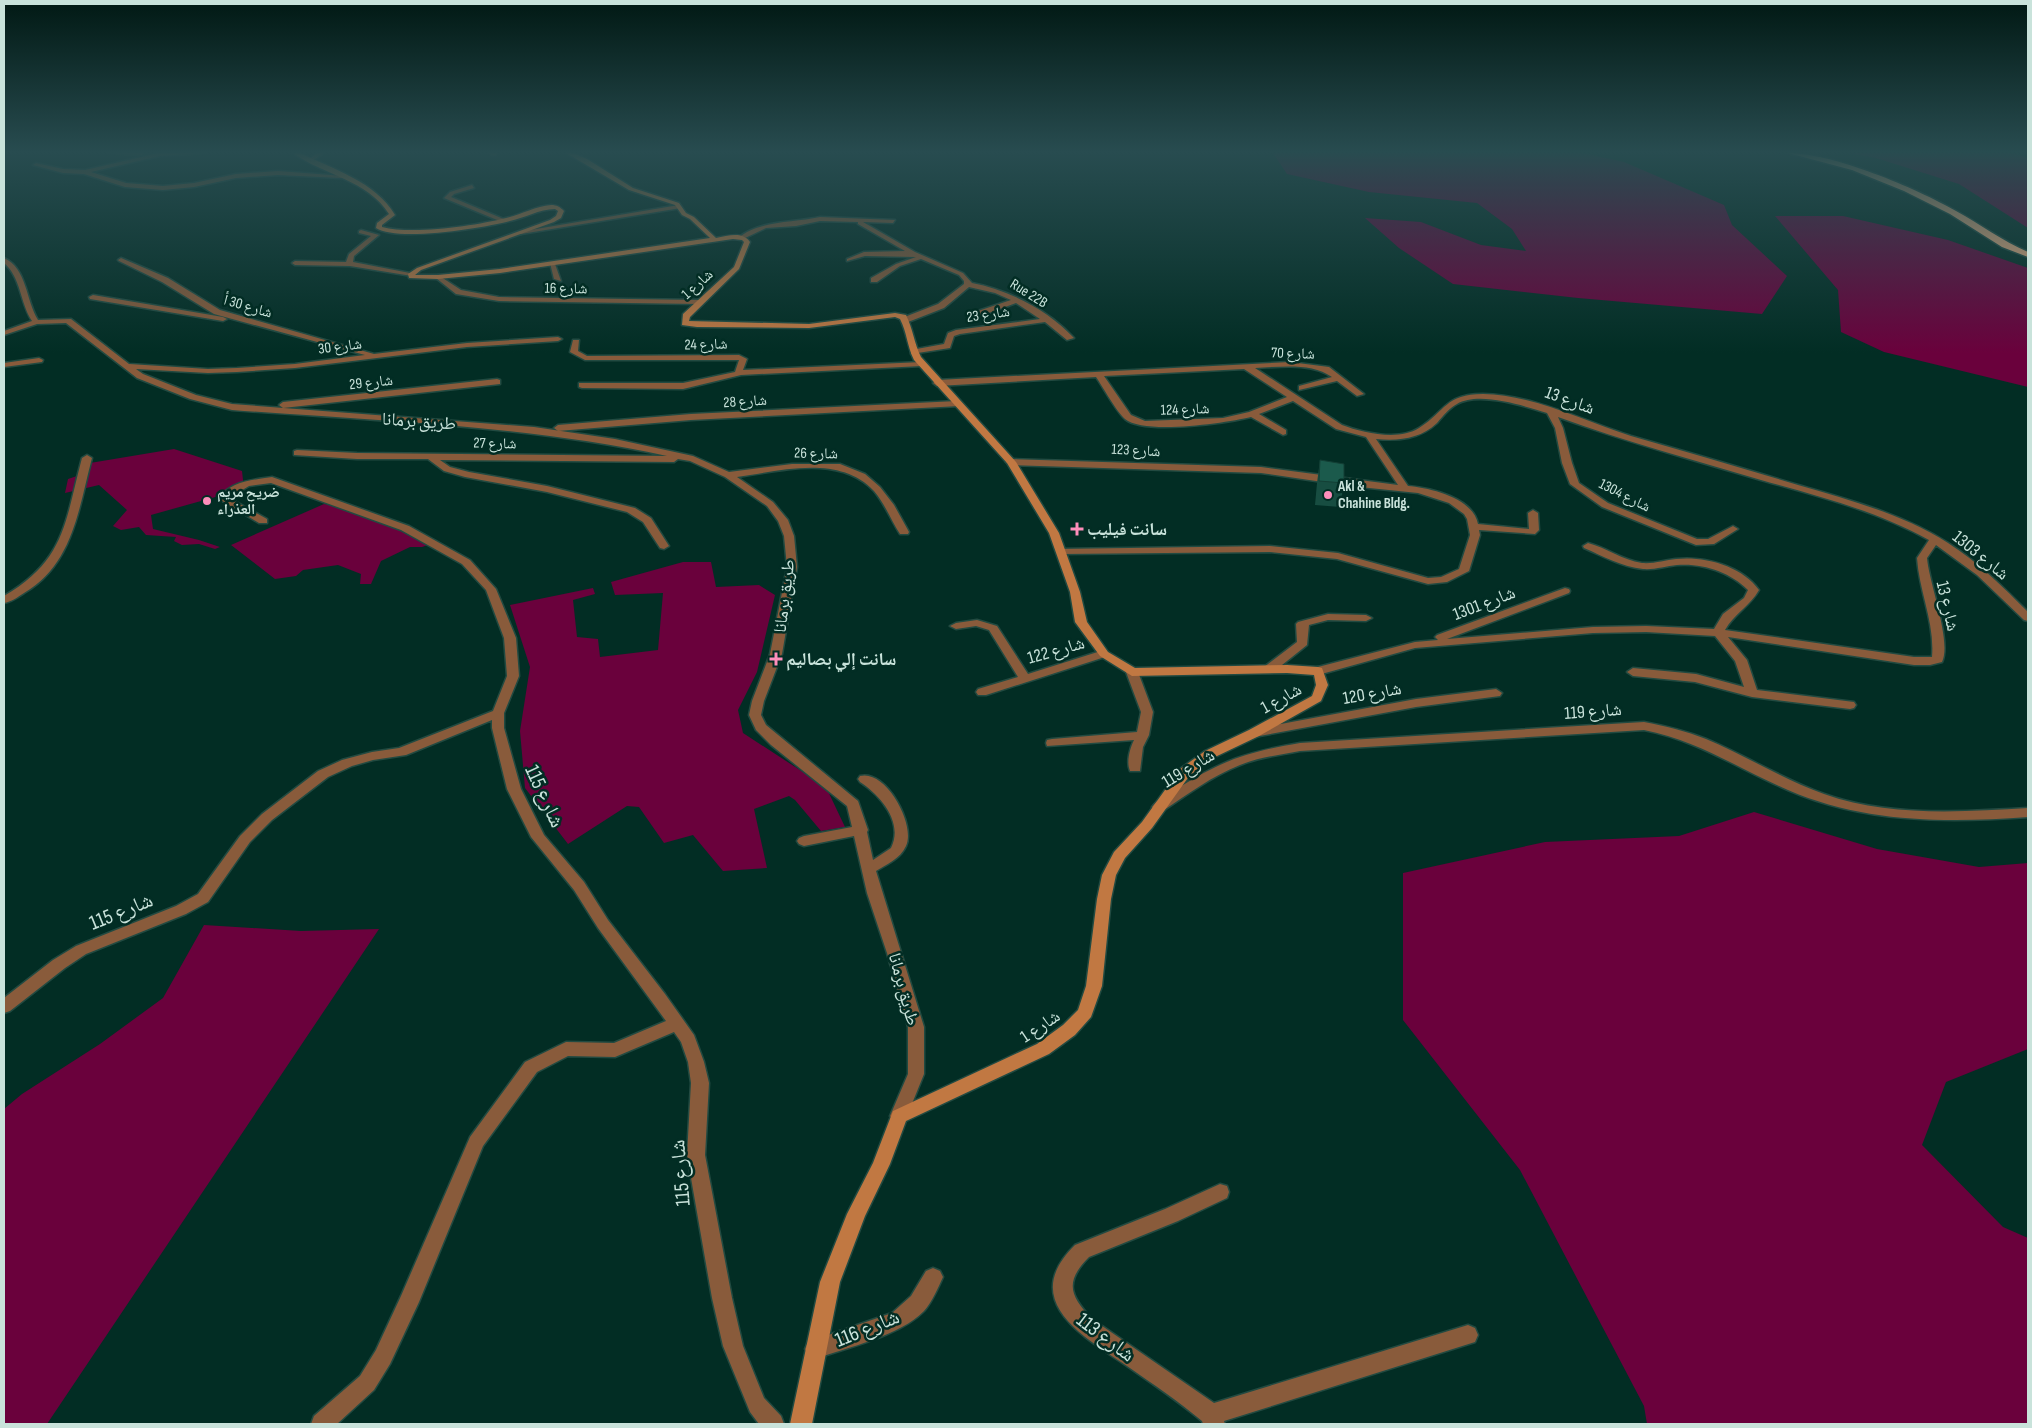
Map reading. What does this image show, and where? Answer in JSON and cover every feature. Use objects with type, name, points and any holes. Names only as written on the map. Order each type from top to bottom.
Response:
[{"type":"highway","points":[[1965,220],[2005,245],[2028,255]]},
{"type":"highway","points":[[1979,220],[2001,234],[2028,248]]},
{"type":"street","points":[[385,220],[379,224],[379,228],[382,230],[428,230],[508,220]]},
{"type":"street","points":[[295,263],[350,264],[410,275],[419,269],[553,220]]},
{"type":"street","points":[[521,232],[599,220]]},
{"type":"street","points":[[694,220],[714,238]]},
{"type":"street","points":[[741,238],[765,226],[821,220]]},
{"type":"street","points":[[832,220],[893,222]]},
{"type":"street","points":[[858,222],[913,253],[961,274],[968,281],[968,285],[941,306],[905,320],[910,343],[914,352],[937,384],[1011,462],[1054,533],[1075,592],[1081,622],[1104,654],[1132,672],[1147,712],[1143,735],[1137,747],[1135,768]]},
{"type":"street","points":[[350,264],[351,255],[376,235],[361,232]]},
{"type":"street","name":"شارع 1","points":[[410,275],[419,278],[438,278],[552,264],[714,238],[741,238],[747,242],[736,268],[686,316],[685,323],[715,326],[809,326],[895,315],[903,317],[905,320]]},
{"type":"street","points":[[849,260],[864,254],[913,253]]},
{"type":"street","points":[[874,280],[898,265],[922,257]]},
{"type":"street","points":[[4,260],[10,264],[20,278],[26,303],[36,322]]},
{"type":"street","name":"شارع 30 أ","points":[[121,260],[166,280],[217,312],[378,356]]},
{"type":"street","points":[[552,264],[558,279]]},
{"type":"street","name":"شارع 16","points":[[438,278],[459,292],[499,299],[700,302]]},
{"type":"street","name":"Rue 22B","points":[[968,285],[995,289],[1018,300],[1070,338]]},
{"type":"street","points":[[93,297],[137,306],[256,324]]},
{"type":"street","points":[[972,316],[1018,300]]},
{"type":"street","name":"شارع 23","points":[[914,352],[946,346],[952,333],[1046,320]]},
{"type":"street","name":"طريق برمانا","points":[[4,333],[36,322],[68,322],[126,366],[148,380],[193,397],[248,409],[534,430],[615,442],[692,459],[728,475],[770,504],[783,520],[789,536],[792,567],[776,654],[758,701],[755,715],[760,727],[853,804],[870,868],[874,893],[916,1027],[916,1074],[881,1164],[856,1214],[830,1282],[801,1424]]},
{"type":"street","name":"شارع 30","points":[[126,366],[237,370],[295,366],[467,345],[558,339]]},
{"type":"street","name":"شارع 24","points":[[576,342],[574,352],[586,358],[739,358],[743,359],[739,371],[741,373],[922,364]]},
{"type":"street","points":[[4,365],[39,360]]},
{"type":"street","name":"شارع 70","points":[[1247,367],[1301,364],[1326,369],[1360,394]]},
{"type":"street","points":[[937,384],[1247,367],[1346,430],[1369,436],[1404,487],[1452,501],[1468,512],[1474,527],[1472,548],[1464,571],[1443,580],[1414,578],[1338,556],[1270,549],[1061,551]]},
{"type":"street","points":[[582,385],[683,386],[741,373]]},
{"type":"street","name":"شارع 124","points":[[1098,374],[1128,417],[1144,424],[1188,424],[1223,421],[1252,414],[1293,398]]},
{"type":"street","points":[[1302,388],[1338,378]]},
{"type":"street","name":"شارع 29","points":[[248,409],[497,382]]},
{"type":"street","name":"شارع 13","points":[[1318,671],[1415,645],[1593,630],[1646,629],[1718,632],[1900,659],[1930,662],[1938,659],[1939,643],[1922,570],[1924,551],[1934,540],[1882,515],[1826,496],[1615,434],[1531,405],[1507,399],[1485,397],[1456,399],[1416,434],[1369,436]]},
{"type":"street","name":"شارع 28","points":[[534,430],[691,418],[957,404]]},
{"type":"street","name":"شارع 1304","points":[[1551,413],[1559,428],[1567,463],[1575,484],[1605,505],[1696,542],[1710,542],[1733,529]]},
{"type":"street","points":[[1252,414],[1283,432]]},
{"type":"street","name":"شارع 27","points":[[296,453],[431,457],[692,459]]},
{"type":"street","points":[[431,457],[447,469],[468,475],[547,489],[630,510],[646,520],[664,546]]},
{"type":"street","points":[[4,600],[36,580],[52,565],[69,532],[87,458]]},
{"type":"street","name":"شارع 123","points":[[1011,462],[1261,470],[1350,483],[1404,487]]},
{"type":"street","name":"شارع 26","points":[[728,475],[792,467],[843,468],[865,478],[893,510],[904,532]]},
{"type":"street","points":[[263,521],[224,499],[227,494],[246,484],[272,480],[405,528],[466,562],[491,589],[510,638],[513,676],[498,713]]},
{"type":"street","points":[[1474,527],[1531,532],[1534,530],[1533,513]]},
{"type":"street","name":"شارع 1303","points":[[1934,540],[1965,559],[2028,618]]},
{"type":"street","points":[[1588,546],[1641,566],[1679,561],[1691,562],[1742,578],[1754,590],[1748,600],[1728,616],[1718,632],[1741,660],[1752,693]]},
{"type":"street","name":"شارع 1301","points":[[1415,645],[1469,629],[1513,609],[1565,591]]},
{"type":"street","points":[[1268,670],[1303,643],[1302,624],[1305,622],[1328,617],[1366,618]]},
{"type":"street","name":"شارع 122","points":[[956,626],[978,623],[993,628],[1025,678],[1104,654]]},
{"type":"street","name":"شارع 1","points":[[899,1116],[1043,1049],[1069,1030],[1085,1013],[1094,986],[1104,899],[1109,875],[1119,854],[1147,825],[1185,772],[1210,754],[1254,733],[1317,698],[1322,684],[1318,671],[1132,672]]},
{"type":"street","points":[[1633,672],[1696,678],[1752,693],[1850,705]]},
{"type":"street","points":[[982,692],[1025,678]]},
{"type":"street","name":"شارع 120","points":[[1254,733],[1416,703],[1496,693]]},
{"type":"street","name":"شارع 115","points":[[4,1006],[59,964],[81,950],[181,910],[203,898],[246,839],[266,817],[323,774],[347,763],[401,752],[469,723],[498,713],[498,728],[514,789],[538,837],[579,886],[603,924],[688,1040],[696,1062],[700,1083],[696,1155],[698,1170],[733,1346],[757,1405],[773,1424]]},
{"type":"street","name":"شارع 119","points":[[1159,807],[1208,775],[1235,762],[1267,752],[1319,746],[1644,726],[1666,729],[1696,738],[1794,787],[1820,797],[1849,804],[1918,816],[2028,813]]},
{"type":"street","points":[[1052,743],[1143,735]]},
{"type":"street","points":[[865,779],[884,793],[894,809],[902,833],[897,850],[870,868]]},
{"type":"street","points":[[804,841],[861,830]]},
{"type":"street","points":[[322,1424],[367,1383],[383,1357],[409,1302],[476,1142],[531,1067],[566,1048],[615,1050],[677,1024]]},
{"type":"street","name":"شارع 113","points":[[1212,1419],[1190,1397],[1085,1326],[1069,1308],[1064,1296],[1063,1283],[1071,1262],[1082,1252],[1220,1192]]},
{"type":"street","name":"شارع 116","points":[[815,1349],[898,1320],[918,1303],[933,1277]]},
{"type":"street","points":[[1212,1419],[1468,1335]]},
{"type":"shaded area","points":[[1367,220],[1421,222],[1481,245],[1526,251],[1512,229],[1499,220],[1730,220],[1732,225],[1787,276],[1762,314],[1578,298],[1453,284],[1399,248]]},
{"type":"shaded area","points":[[1778,220],[1859,220],[1948,240],[2028,268],[2028,387],[1884,352],[1841,332],[1838,290]]},
{"type":"shaded area","points":[[2015,220],[2028,220],[2028,228]]},
{"type":"shaded area","points":[[174,449],[242,471],[244,489],[151,515],[153,529],[220,547],[215,549],[199,544],[182,545],[174,541],[176,537],[146,535],[139,527],[121,530],[113,526],[127,510],[99,485],[65,493],[68,479],[77,476],[84,464]]},
{"type":"shaded area","points":[[324,504],[339,506],[434,543],[422,547],[410,547],[381,561],[371,584],[360,584],[361,574],[338,565],[303,570],[296,576],[275,579],[231,545]]},
{"type":"shaded area","points":[[683,562],[711,562],[716,587],[759,585],[775,595],[757,672],[738,710],[743,733],[826,787],[845,827],[821,831],[795,800],[789,796],[754,809],[767,868],[723,871],[693,835],[664,843],[639,807],[627,806],[568,844],[525,788],[520,731],[530,667],[510,605],[593,588],[595,594],[573,600],[577,637],[598,639],[600,657],[658,650],[663,593],[615,595],[611,582]]},
{"type":"shaded area","points":[[1754,812],[1877,849],[1979,867],[2028,863],[2028,1049],[1946,1082],[1922,1145],[2003,1227],[2028,1238],[2028,1424],[1647,1424],[1644,1406],[1520,1170],[1403,1020],[1403,873],[1545,842],[1679,836]]},
{"type":"shaded area","points":[[204,925],[301,931],[379,929],[47,1424],[4,1424],[4,1109],[22,1094],[100,1044],[163,998]]},
{"type":"building","points":[[1320,460],[1344,464],[1344,483],[1319,481]]},
{"type":"place","name":"Akl & Chahine Bldg.","points":[[1328,495]]},
{"type":"place","name":"ضريح مريم العذراء","points":[[207,501]]},
{"type":"place","name":"سانت فيليب","points":[[1077,529]]},
{"type":"place","name":"سانت إلي بصاليم","points":[[776,659]]}]
